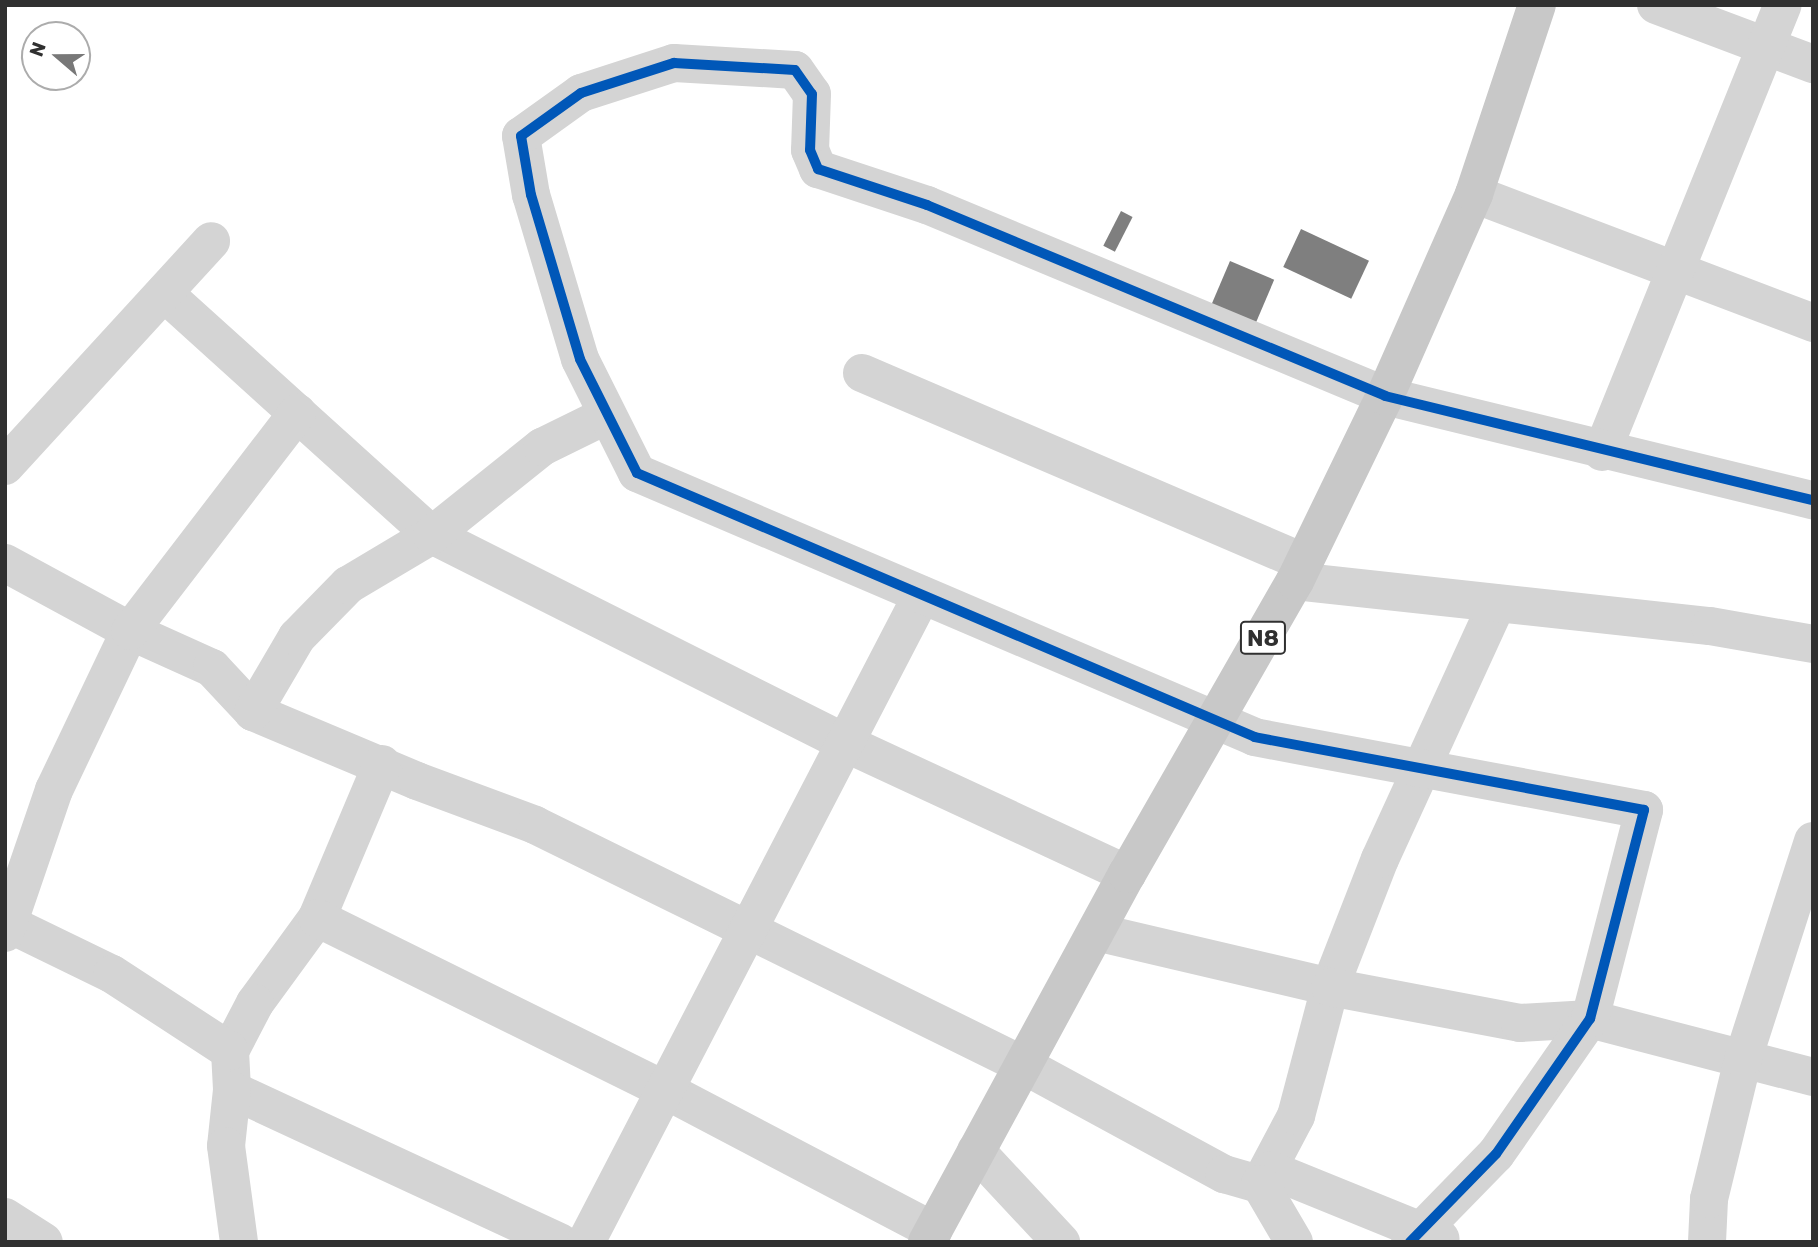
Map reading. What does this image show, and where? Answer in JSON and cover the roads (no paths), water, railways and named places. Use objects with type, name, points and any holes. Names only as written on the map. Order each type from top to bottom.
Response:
[{"type":"main road","name":"N8","points":[[930,1236],[1127,874],[1218,718],[1299,571],[1385,396],[1474,194],[1536,5]]},
{"type":"street","points":[[1656,5],[1813,64]]},
{"type":"street","points":[[1602,452],[1783,5]]},
{"type":"street","points":[[5,563],[130,631],[212,668],[253,712],[535,825],[1023,1065],[1224,1174],[1265,1177],[1426,1238],[1496,1154],[1590,1019],[1644,810],[1255,737],[1218,718],[922,596],[637,473],[580,359],[556,289],[531,195],[521,136],[581,93],[674,62],[795,70],[812,94],[810,150],[818,169],[916,200],[1385,396],[1602,452],[1813,500]]},
{"type":"street","points":[[1474,194],[1813,323]]},
{"type":"street","points":[[5,466],[211,241]]},
{"type":"street","points":[[164,293],[432,535],[845,743],[1127,874]]},
{"type":"street","points":[[862,373],[1299,571],[1497,603],[1710,626],[1813,644]]},
{"type":"street","points":[[230,1051],[112,974],[7,929],[54,790],[130,631],[297,413]]},
{"type":"street","points":[[253,712],[297,637],[348,585],[432,535],[542,447],[607,415]]},
{"type":"street","points":[[586,1242],[922,596]]},
{"type":"street","points":[[1265,1177],[1296,1116],[1329,987],[1380,859],[1497,603]]},
{"type":"street","points":[[239,1242],[226,1146],[232,1090],[230,1051],[255,1003],[317,918],[382,764]]},
{"type":"street","points":[[1707,1242],[1709,1199],[1743,1059],[1813,841]]},
{"type":"street","points":[[317,918],[665,1090],[930,1236]]},
{"type":"street","points":[[1096,932],[1329,987],[1520,1023],[1590,1019],[1813,1077]]},
{"type":"street","points":[[232,1090],[561,1242]]},
{"type":"street","points":[[976,1151],[1061,1242]]},
{"type":"street","points":[[1265,1177],[1294,1242]]},
{"type":"street","points":[[5,1217],[44,1242]]}]
